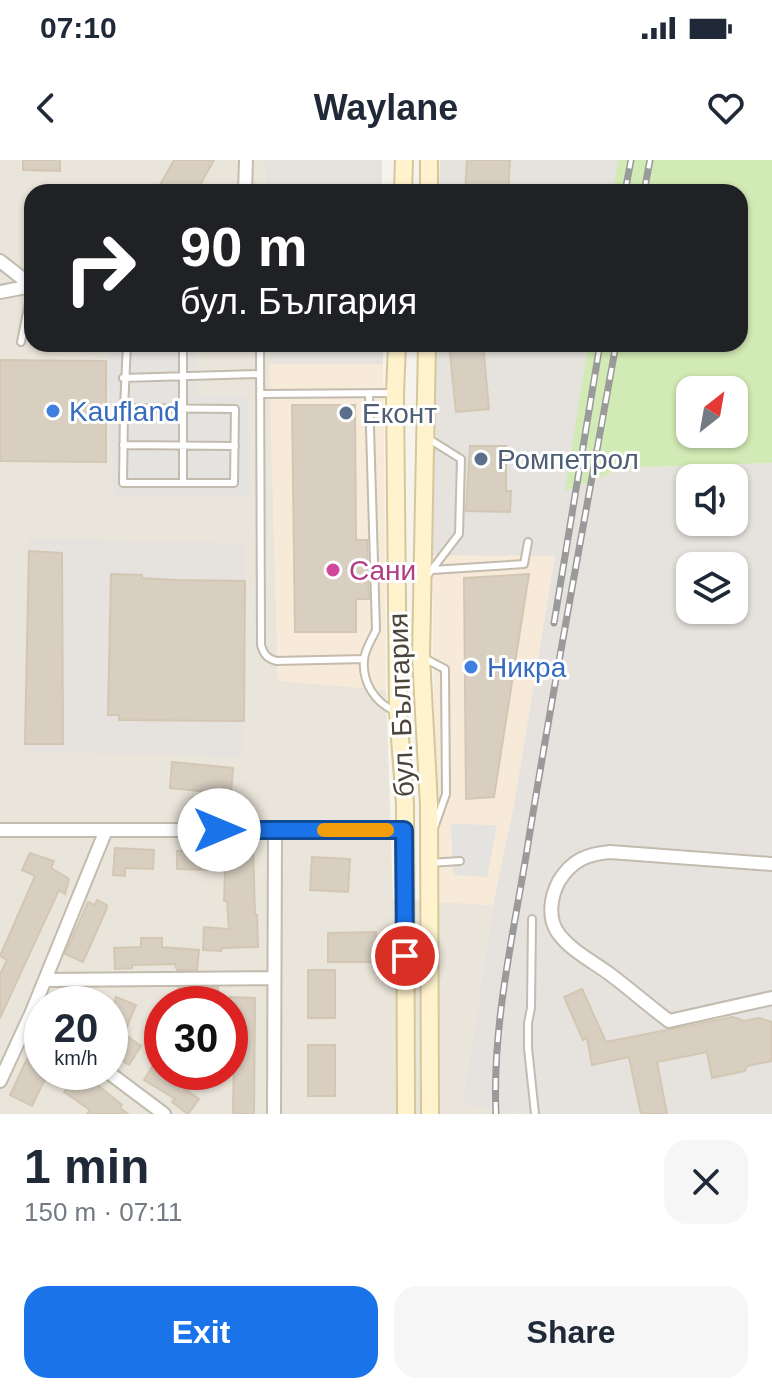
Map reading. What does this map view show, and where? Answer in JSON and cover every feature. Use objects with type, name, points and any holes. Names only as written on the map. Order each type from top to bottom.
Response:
[{"type":"main road","points":[[403,184],[404,160]]},
{"type":"main road","points":[[429,160],[429,184]]},
{"type":"main road","name":"бул. България","points":[[397,352],[398,712],[405,804],[406,1114]]},
{"type":"main road","name":"бул. България","points":[[427,352],[427,576],[421,657],[430,863],[430,1114]]},
{"type":"street","points":[[245,184],[246,160]]},
{"type":"street","points":[[0,261],[24,280]]},
{"type":"street","points":[[0,292],[24,288]]},
{"type":"street","points":[[0,830],[404,830]]},
{"type":"street","points":[[43,986],[106,830]]},
{"type":"street","points":[[274,1114],[275,830]]},
{"type":"street","points":[[772,864],[593,853],[580,857],[564,873],[553,892],[551,911],[557,931],[571,946],[669,1021],[772,998]]},
{"type":"street","points":[[45,980],[274,978]]},
{"type":"street","points":[[0,1081],[24,1029]]},
{"type":"street","points":[[128,1087],[164,1114]]},
{"type":"lane","points":[[21,342],[24,327]]},
{"type":"lane","points":[[124,408],[235,409],[234,483],[123,483],[123,378],[126,352]]},
{"type":"lane","points":[[183,352],[183,483]]},
{"type":"lane","points":[[260,352],[263,653],[276,661],[364,659]]},
{"type":"lane","points":[[123,378],[260,374]]},
{"type":"lane","points":[[260,394],[395,393]]},
{"type":"lane","points":[[369,394],[376,630],[364,659],[370,691],[382,705],[398,712]]},
{"type":"lane","points":[[426,437],[461,459],[459,534],[427,576]]},
{"type":"lane","points":[[123,445],[235,446]]},
{"type":"lane","points":[[427,576],[524,564],[528,542]]},
{"type":"lane","points":[[430,863],[460,861]]},
{"type":"lane","points":[[532,919],[528,1036],[535,1114]]},
{"type":"shaded area","points":[[0,160],[264,160],[265,184],[24,184],[24,352],[269,352],[278,680],[386,690],[393,899],[493,905],[462,1106],[530,1114],[0,1114]]},
{"type":"shaded area","points":[[264,160],[382,160],[382,184],[265,184]]},
{"type":"shaded area","points":[[440,160],[618,160],[614,184],[439,184]]},
{"type":"shaded area","points":[[106,352],[198,352],[197,397],[247,396],[249,497],[114,497]]},
{"type":"shaded area","points":[[269,352],[383,352],[383,364],[269,364]]},
{"type":"shaded area","points":[[436,352],[587,352],[566,490],[623,468],[676,466],[676,536],[748,536],[748,464],[742,464],[772,463],[772,1114],[530,1114],[462,1106],[493,905],[514,805],[555,556],[432,555]]},
{"type":"shaded area","points":[[269,364],[383,364],[386,690],[278,681]]},
{"type":"shaded area","points":[[27,538],[246,543],[242,757],[23,752]]},
{"type":"shaded area","points":[[432,555],[555,555],[514,805],[493,905],[437,902]]},
{"type":"shaded area","points":[[451,824],[497,825],[487,877],[453,875]]},
{"type":"green space","points":[[618,160],[772,160],[772,463],[623,468],[565,491],[587,352],[748,352],[748,184],[614,184]]},
{"type":"building","points":[[23,160],[60,160],[60,171],[23,170]]},
{"type":"building","points":[[174,160],[214,160],[200,184],[160,184]]},
{"type":"building","points":[[467,160],[510,160],[508,184],[466,184]]},
{"type":"building","points":[[450,352],[484,352],[489,409],[456,412]]},
{"type":"building","name":"Kaufland","points":[[0,360],[106,361],[106,462],[0,461]]},
{"type":"building","name":"Сани","points":[[292,405],[355,405],[356,540],[367,540],[369,599],[356,599],[356,632],[295,632]]},
{"type":"building","points":[[470,446],[506,446],[506,491],[511,491],[510,512],[466,511]]},
{"type":"building","points":[[29,551],[62,553],[63,744],[25,744]]},
{"type":"building","points":[[111,574],[176,580],[245,581],[244,721],[119,720],[119,715],[108,715]]},
{"type":"building","points":[[529,574],[494,797],[466,799],[464,578]]},
{"type":"building","points":[[172,762],[233,768],[231,794],[170,788]]},
{"type":"building","points":[[225,843],[253,844],[258,947],[203,950],[204,927],[229,929],[227,901],[224,901],[225,870],[177,869],[177,851],[225,850]]},
{"type":"building","points":[[115,848],[154,850],[153,869],[125,868],[125,876],[113,875]]},
{"type":"building","points":[[30,853],[54,861],[51,868],[69,879],[65,894],[59,890],[0,1018],[0,974],[7,960],[0,956],[35,876],[22,870]]},
{"type":"building","points":[[312,857],[350,859],[348,892],[310,890]]},
{"type":"building","points":[[97,900],[107,908],[83,962],[65,954],[88,902],[95,905]]},
{"type":"building","points":[[376,932],[377,962],[328,962],[328,933]]},
{"type":"building","points":[[141,938],[162,938],[162,947],[199,950],[197,970],[177,970],[175,964],[132,965],[132,968],[115,969],[114,948],[141,947]]},
{"type":"building","points":[[308,970],[335,970],[335,1018],[308,1018]]},
{"type":"building","points":[[582,989],[606,1042],[733,1017],[744,1021],[759,1018],[772,1022],[772,1061],[712,1078],[707,1052],[657,1062],[667,1114],[641,1114],[629,1057],[592,1065],[587,1038],[583,1040],[564,997]]},
{"type":"building","points":[[248,998],[255,998],[254,1114],[233,1114],[233,1090],[248,1090]]},
{"type":"building","points":[[128,1002],[136,1005],[128,1024]]},
{"type":"building","points":[[128,1037],[141,1046],[128,1064]]},
{"type":"building","points":[[308,1045],[335,1045],[335,1096],[308,1096]]},
{"type":"building","points":[[24,1065],[24,1090],[40,1090],[32,1106],[10,1095]]},
{"type":"building","points":[[104,1090],[128,1114],[87,1114],[90,1110],[64,1092]]},
{"type":"building","points":[[160,1090],[186,1090],[199,1099],[188,1114],[172,1102],[175,1099]]},
{"type":"railway","points":[[626,184],[631,160]]},
{"type":"railway","points":[[646,184],[650,160]]},
{"type":"railway","points":[[554,623],[599,352]]},
{"type":"railway","points":[[496,1114],[497,1048],[505,981],[615,352]]},
{"type":"slow traffic","points":[[324,830],[387,830]]},
{"type":"place","name":"Kaufland","points":[[53,411]]},
{"type":"place","name":"Еконт","points":[[346,413]]},
{"type":"place","name":"Ромпетрол","points":[[481,459]]},
{"type":"place","name":"Сани","points":[[333,570]]},
{"type":"place","name":"Никра","points":[[471,667]]},
{"type":"route","points":[[219,830],[404,830],[405,956]]}]
